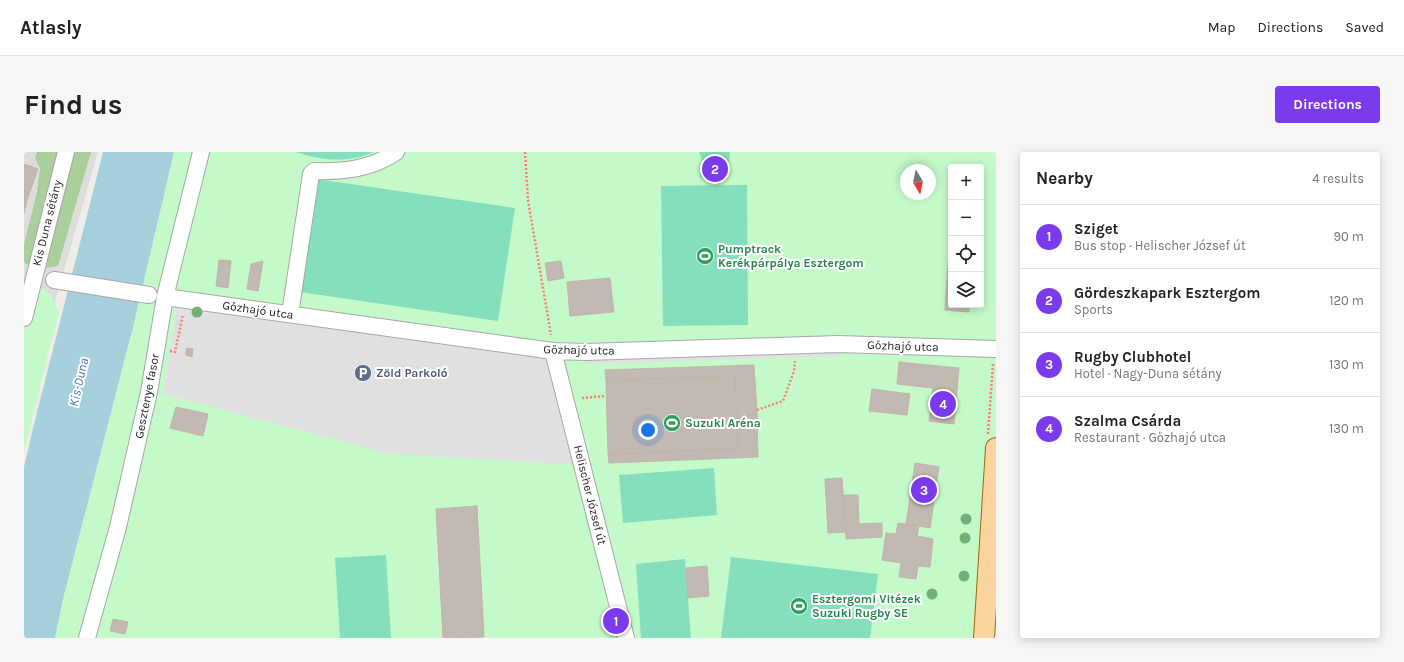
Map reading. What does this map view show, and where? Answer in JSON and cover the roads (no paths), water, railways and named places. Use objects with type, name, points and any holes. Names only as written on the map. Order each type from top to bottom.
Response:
[{"type":"main road","points":[[984,638],[996,448]]},
{"type":"street","name":"Kis Duna sétány","points":[[24,318],[66,152]]},
{"type":"street","name":"Gesztenye fasor","points":[[87,638],[118,527],[149,392],[157,348],[157,296],[201,152]]},
{"type":"street","points":[[290,314],[311,174],[314,171],[334,172],[370,165],[396,152]]},
{"type":"street","name":"Gőzhajó utca","points":[[54,280],[553,352],[838,344],[995,349]]},
{"type":"street","name":"Helischer József út","points":[[553,352],[626,638]]},
{"type":"water","name":"Kis-Duna","points":[[103,152],[174,152],[134,323],[63,599],[55,638],[24,638],[24,467]]},
{"type":"place","name":"Gördeszkapark Esztergom","points":[[715,169]]},
{"type":"place","name":"Pumptrack Kerékpárpálya Esztergom","points":[[705,256]]},
{"type":"place","name":"Zöld Parkoló","points":[[363,373]]},
{"type":"place","name":"Szalma Csárda","points":[[943,404]]},
{"type":"place","name":"Suzuki Aréna","points":[[672,423]]},
{"type":"place","name":"Rugby Clubhotel","points":[[924,490]]},
{"type":"place","name":"Esztergomi Vitézek Suzuki Rugby SE","points":[[799,606]]},
{"type":"place","name":"Sziget","points":[[616,621]]}]
